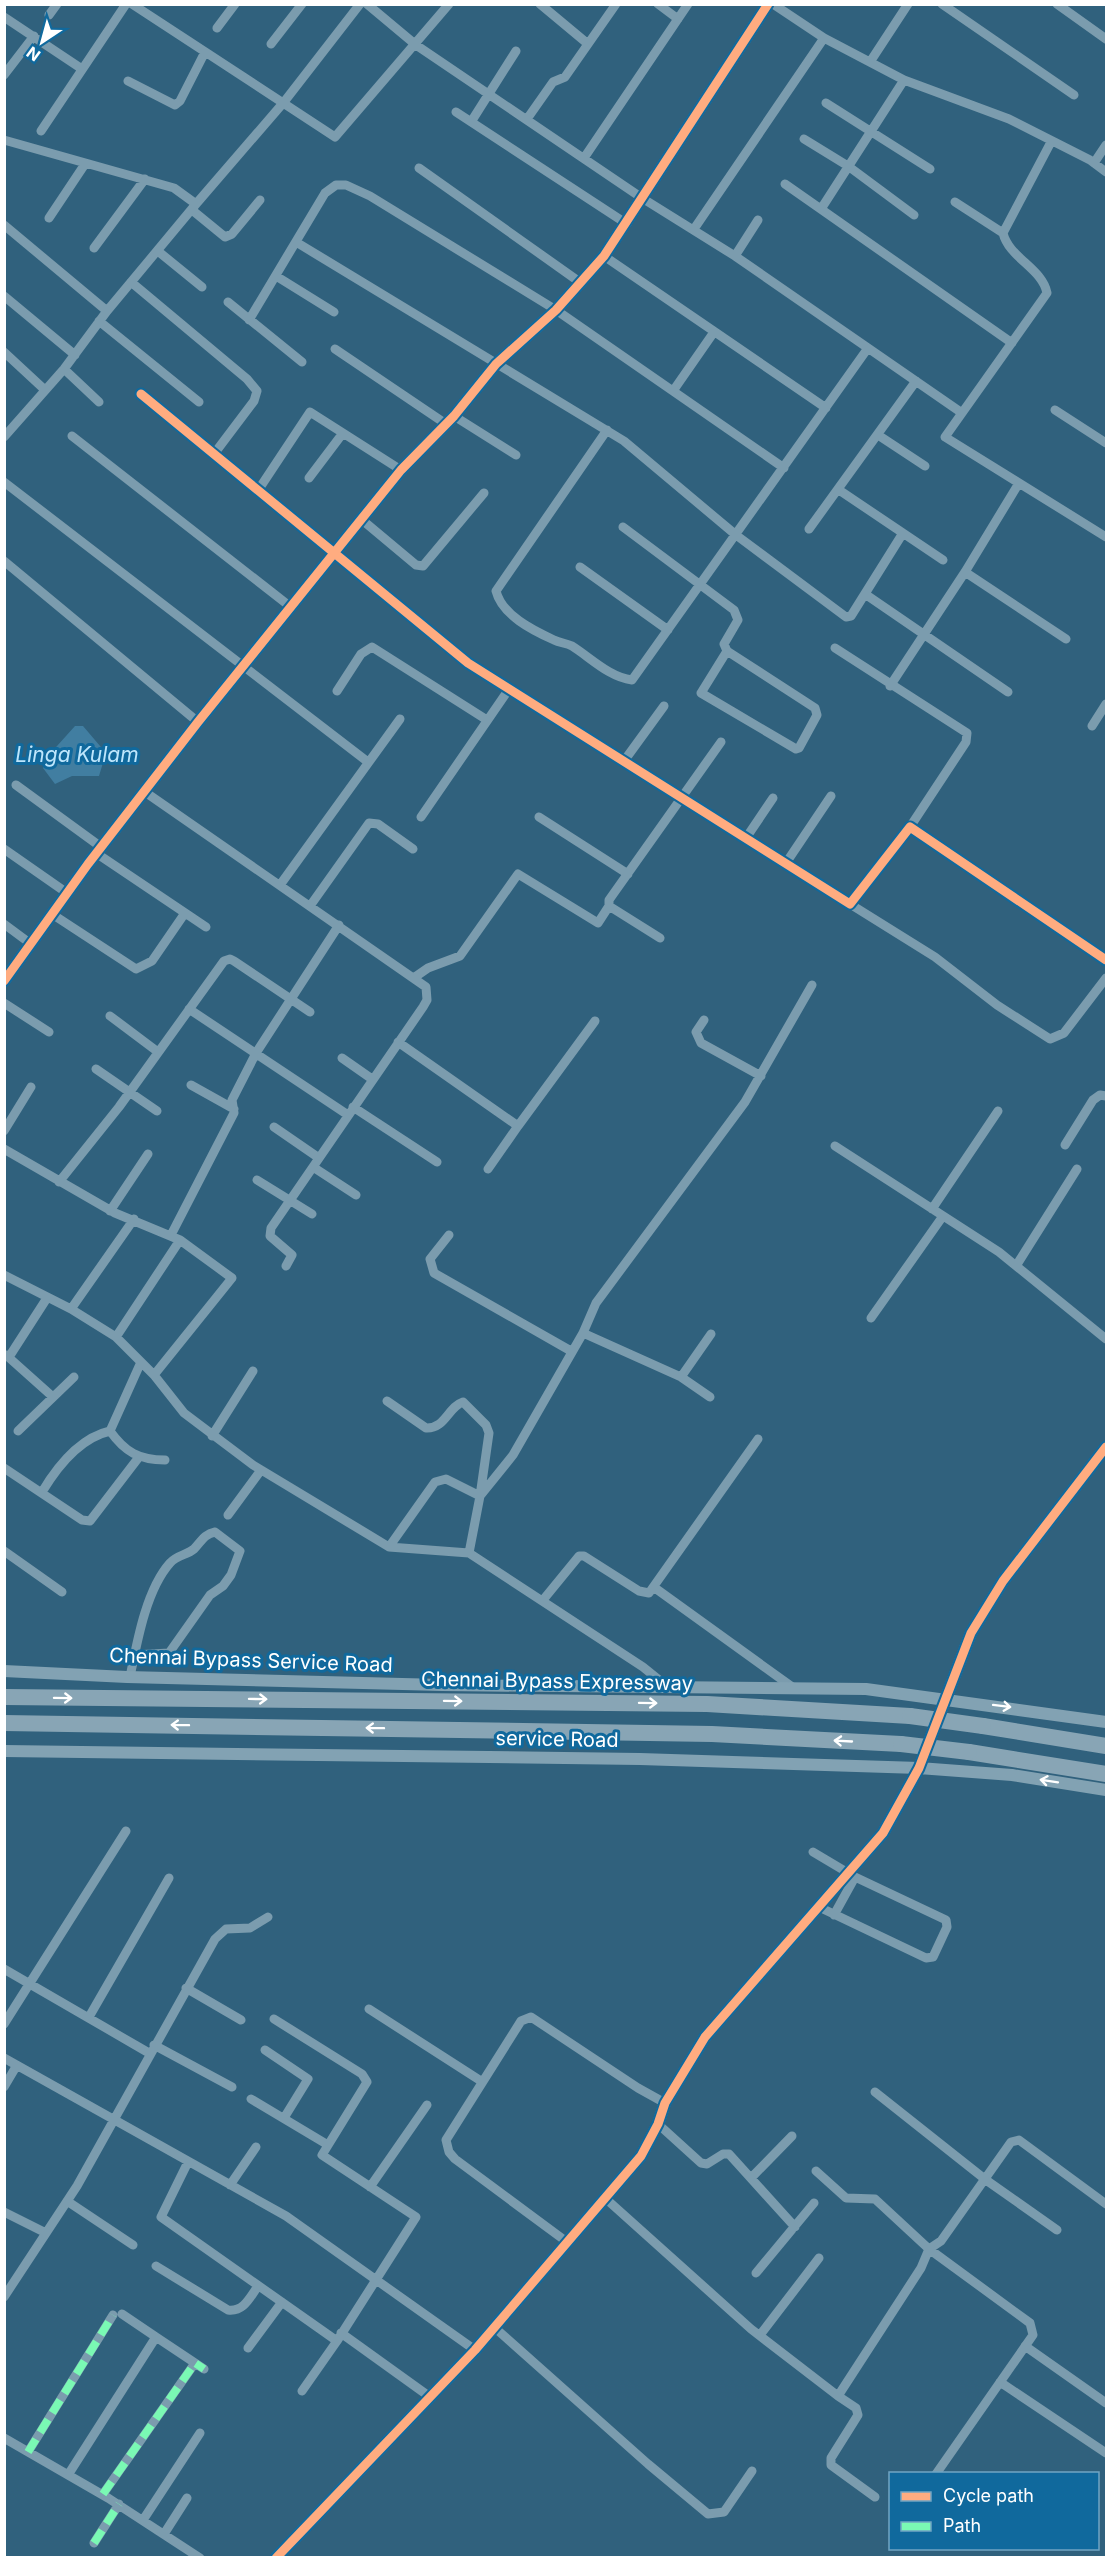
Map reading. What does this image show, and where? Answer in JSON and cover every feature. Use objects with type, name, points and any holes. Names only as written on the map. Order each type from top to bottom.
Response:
[{"type":"highway","name":"Chennai Bypass Expressway","points":[[4,1697],[707,1704],[909,1716],[1107,1746]]},
{"type":"highway","points":[[4,1723],[712,1734],[901,1744],[969,1752],[1107,1774]]},
{"type":"street","points":[[50,15],[57,4]]},
{"type":"street","points":[[41,130],[126,4]]},
{"type":"street","points":[[132,4],[335,137],[450,4]]},
{"type":"street","points":[[217,28],[235,4]]},
{"type":"street","points":[[271,44],[302,4]]},
{"type":"street","points":[[4,438],[8,425],[64,369],[107,310],[159,252],[194,207],[284,102],[360,4]]},
{"type":"street","points":[[367,4],[416,45],[642,198],[735,256],[962,413]]},
{"type":"street","points":[[540,4],[588,44]]},
{"type":"street","points":[[526,119],[553,82],[565,77],[616,4]]},
{"type":"street","points":[[658,4],[678,19]]},
{"type":"street","points":[[584,158],[688,4]]},
{"type":"street","points":[[4,981],[99,850],[198,722],[401,470],[450,420],[496,364],[556,310],[604,256],[627,224],[768,4]]},
{"type":"street","points":[[773,4],[824,38],[904,80],[1009,119],[1107,172]]},
{"type":"street","points":[[870,62],[908,4]]},
{"type":"street","points":[[942,4],[1074,95]]},
{"type":"street","points":[[1057,4],[1107,39]]},
{"type":"street","points":[[4,17],[82,69]]},
{"type":"street","points":[[4,75],[34,36]]},
{"type":"street","points":[[694,229],[824,38]]},
{"type":"street","points":[[471,122],[516,51]]},
{"type":"street","points":[[128,81],[175,105],[180,101],[205,52]]},
{"type":"street","points":[[821,209],[904,80]]},
{"type":"street","points":[[826,103],[930,169]]},
{"type":"street","points":[[456,112],[627,224]]},
{"type":"street","points":[[804,139],[848,166],[914,215]]},
{"type":"street","points":[[4,140],[174,188],[225,237],[232,234],[260,200]]},
{"type":"street","points":[[1003,233],[1051,142]]},
{"type":"street","points":[[1094,163],[1107,145]]},
{"type":"street","points":[[49,218],[85,164]]},
{"type":"street","points":[[419,168],[581,283]]},
{"type":"street","points":[[94,248],[145,179]]},
{"type":"street","points":[[785,184],[1012,343]]},
{"type":"street","points":[[249,320],[329,189],[336,185],[346,185],[370,196],[556,310],[784,468]]},
{"type":"street","points":[[955,202],[1003,233],[1008,246],[1039,278],[1047,293],[945,437],[1107,537]]},
{"type":"street","points":[[735,256],[758,220]]},
{"type":"street","points":[[4,225],[107,310]]},
{"type":"street","points":[[296,242],[624,441],[736,535],[846,617],[851,615],[903,533]]},
{"type":"street","points":[[159,252],[202,287]]},
{"type":"street","points":[[604,256],[826,408]]},
{"type":"street","points":[[276,276],[334,312]]},
{"type":"street","points":[[131,282],[247,379],[257,391],[254,401],[214,454]]},
{"type":"street","points":[[4,296],[75,355]]},
{"type":"street","points":[[228,302],[302,363]]},
{"type":"street","points":[[99,321],[199,402]]},
{"type":"street","points":[[673,391],[714,332]]},
{"type":"street","points":[[607,430],[496,591],[504,609],[522,622],[555,641],[569,645],[621,679],[632,680],[868,348]]},
{"type":"street","points":[[335,349],[450,420],[516,455]]},
{"type":"street","points":[[4,352],[45,390]]},
{"type":"street","points":[[64,369],[99,402]]},
{"type":"street","points":[[809,529],[916,381]]},
{"type":"street","points":[[141,394],[468,663],[935,957],[997,1005],[1050,1039],[1064,1033],[1107,978]]},
{"type":"street","points":[[1055,410],[1107,443]]},
{"type":"street","points":[[259,489],[310,412],[401,470]]},
{"type":"street","points":[[309,478],[343,433]]},
{"type":"street","points":[[878,435],[925,466]]},
{"type":"street","points":[[72,436],[292,608]]},
{"type":"street","points":[[4,482],[368,762]]},
{"type":"street","points":[[890,686],[965,572],[1018,483]]},
{"type":"street","points":[[839,490],[943,560]]},
{"type":"street","points":[[362,519],[416,565],[423,566],[484,493]]},
{"type":"street","points":[[623,527],[739,616],[724,644],[728,651],[818,711],[798,749],[701,693],[728,651]]},
{"type":"street","points":[[4,561],[198,722]]},
{"type":"street","points":[[580,567],[668,630]]},
{"type":"street","points":[[965,572],[1066,639]]},
{"type":"street","points":[[865,594],[1008,692]]},
{"type":"street","points":[[337,691],[361,654],[372,647],[487,720]]},
{"type":"street","points":[[835,648],[890,686],[964,730],[968,737],[910,827],[850,904]]},
{"type":"street","points":[[421,817],[509,689]]},
{"type":"street","points":[[1092,726],[1107,704]]},
{"type":"street","points":[[624,761],[664,706]]},
{"type":"street","points":[[280,885],[400,719]]},
{"type":"street","points":[[415,977],[428,968],[460,956],[518,874],[598,923],[609,906],[609,900],[721,742]]},
{"type":"street","points":[[16,784],[99,850],[206,927]]},
{"type":"street","points":[[145,792],[415,977],[426,987],[427,1000],[270,1232],[273,1239],[292,1255],[286,1266]]},
{"type":"street","points":[[786,863],[831,796]]},
{"type":"street","points":[[746,838],[773,798]]},
{"type":"street","points":[[539,817],[628,874]]},
{"type":"street","points":[[310,906],[371,822],[413,849]]},
{"type":"street","points":[[910,827],[1107,960]]},
{"type":"street","points":[[4,849],[67,893]]},
{"type":"street","points":[[609,906],[660,938]]},
{"type":"street","points":[[52,914],[127,966],[136,969],[152,961],[185,913]]},
{"type":"street","points":[[4,924],[31,944]]},
{"type":"street","points":[[171,1235],[234,1113],[232,1100],[256,1053],[339,925]]},
{"type":"street","points":[[59,1182],[129,1092],[224,961],[230,959],[310,1012]]},
{"type":"street","points":[[480,1496],[513,1455],[583,1333],[596,1303],[745,1102],[812,985]]},
{"type":"street","points":[[4,1003],[49,1032]]},
{"type":"street","points":[[189,1009],[350,1111],[437,1162]]},
{"type":"street","points":[[110,1016],[158,1052]]},
{"type":"street","points":[[704,1020],[696,1032],[701,1042],[760,1076]]},
{"type":"street","points":[[488,1169],[595,1021]]},
{"type":"street","points":[[398,1042],[518,1126]]},
{"type":"street","points":[[342,1058],[372,1079]]},
{"type":"street","points":[[96,1069],[157,1111]]},
{"type":"street","points":[[191,1085],[234,1109]]},
{"type":"street","points":[[4,1131],[31,1087]]},
{"type":"street","points":[[1065,1145],[1093,1100],[1100,1095],[1107,1096]]},
{"type":"street","points":[[932,1209],[998,1111]]},
{"type":"street","points":[[274,1127],[319,1158]]},
{"type":"street","points":[[835,1146],[1016,1266],[1107,1339]]},
{"type":"street","points":[[4,1149],[110,1210],[180,1240],[232,1278],[154,1375]]},
{"type":"street","points":[[110,1210],[148,1154]]},
{"type":"street","points":[[313,1167],[356,1196]]},
{"type":"street","points":[[1016,1266],[1077,1169]]},
{"type":"street","points":[[257,1180],[312,1214]]},
{"type":"street","points":[[871,1318],[943,1216]]},
{"type":"street","points":[[70,1309],[134,1219]]},
{"type":"street","points":[[448,1235],[430,1260],[434,1274],[572,1351]]},
{"type":"street","points":[[116,1337],[180,1240]]},
{"type":"street","points":[[4,1275],[70,1309],[116,1337],[154,1375],[184,1413],[212,1436],[261,1470],[389,1546],[469,1553],[643,1667],[669,1688]]},
{"type":"street","points":[[47,1298],[7,1355],[53,1397]]},
{"type":"street","points":[[583,1333],[681,1377],[710,1397]]},
{"type":"street","points":[[681,1377],[711,1334]]},
{"type":"street","points":[[42,1492],[54,1473],[69,1456],[93,1438],[110,1431],[141,1362]]},
{"type":"street","points":[[212,1436],[253,1371]]},
{"type":"street","points":[[18,1431],[74,1377]]},
{"type":"street","points":[[387,1401],[420,1426],[433,1429],[447,1418],[456,1405],[466,1403],[486,1425],[489,1433],[469,1553]]},
{"type":"street","points":[[110,1431],[121,1446],[140,1457],[165,1460]]},
{"type":"street","points":[[543,1600],[579,1556],[584,1556],[639,1592],[650,1593],[758,1439]]},
{"type":"street","points":[[276,2558],[475,2350],[641,2156],[658,2124],[665,2103],[705,2037],[819,1907],[851,1875],[883,1833],[919,1768],[971,1633],[986,1608],[1107,1447]]},
{"type":"street","points":[[4,1468],[82,1520],[90,1521],[140,1457]]},
{"type":"street","points":[[228,1515],[261,1470]]},
{"type":"street","points":[[389,1546],[435,1482],[446,1479],[480,1496]]},
{"type":"street","points":[[130,1677],[134,1655],[148,1604],[170,1563],[193,1550],[208,1533],[215,1532],[236,1546],[240,1551],[231,1575],[223,1586],[210,1595],[169,1653],[134,1655]]},
{"type":"street","points":[[4,1551],[62,1592]]},
{"type":"street","points":[[655,1588],[795,1689]]},
{"type":"street","name":"Chennai Bypass Service Road","points":[[4,1671],[130,1677],[669,1688],[866,1689],[1107,1722]]},
{"type":"street","name":"service Road","points":[[4,1751],[639,1759],[919,1768],[1012,1775],[1107,1790]]},
{"type":"street","points":[[4,2024],[126,1831]]},
{"type":"street","points":[[813,1852],[851,1875],[946,1920],[947,1927],[933,1957],[926,1958],[819,1907]]},
{"type":"street","points":[[834,1915],[851,1875]]},
{"type":"street","points":[[89,2017],[169,1878]]},
{"type":"street","points":[[4,2298],[67,2201],[186,1988],[222,1931],[250,1928],[268,1917]]},
{"type":"street","points":[[4,1969],[89,2017],[232,2087]]},
{"type":"street","points":[[186,1988],[241,2020]]},
{"type":"street","points":[[369,2009],[481,2081]]},
{"type":"street","points":[[567,2242],[449,2152],[446,2140],[481,2081],[521,2021],[527,2017],[665,2103]]},
{"type":"street","points":[[274,2019],[362,2074],[367,2082],[322,2155],[416,2217],[302,2391]]},
{"type":"street","points":[[265,2050],[308,2079],[284,2118]]},
{"type":"street","points":[[4,2058],[286,2216],[376,2277],[475,2350]]},
{"type":"street","points":[[4,2087],[17,2065]]},
{"type":"street","points":[[875,2092],[986,2180],[1057,2230]]},
{"type":"street","points":[[251,2099],[328,2145]]},
{"type":"street","points":[[370,2187],[427,2105]]},
{"type":"street","points":[[658,2124],[701,2163],[707,2164],[723,2154],[729,2154],[795,2227]]},
{"type":"street","points":[[751,2178],[792,2136]]},
{"type":"street","points":[[838,2396],[921,2268],[929,2249],[941,2241],[986,2180],[1007,2146],[1019,2140],[1107,2204]]},
{"type":"street","points":[[230,2185],[256,2146]]},
{"type":"street","points":[[188,2162],[161,2217],[258,2286],[430,2397]]},
{"type":"street","points":[[816,2171],[846,2198],[875,2199],[929,2249],[1030,2323],[1033,2335],[937,2472]]},
{"type":"street","points":[[605,2198],[760,2335],[856,2408],[858,2415],[831,2458],[831,2465],[875,2497]]},
{"type":"street","points":[[67,2201],[133,2245]]},
{"type":"street","points":[[756,2273],[814,2204]]},
{"type":"street","points":[[4,2212],[46,2233]]},
{"type":"street","points":[[760,2335],[819,2258]]},
{"type":"street","points":[[156,2266],[228,2310],[236,2311],[242,2307],[258,2286]]},
{"type":"street","points":[[248,2348],[282,2302]]},
{"type":"street","points":[[28,2452],[117,2314],[204,2369]]},
{"type":"street","points":[[494,2327],[708,2514],[717,2515],[724,2512],[753,2471]]},
{"type":"street","points":[[68,2475],[156,2337]]},
{"type":"street","points":[[1025,2346],[1107,2403]]},
{"type":"street","points":[[103,2494],[195,2363]]},
{"type":"street","points":[[1000,2382],[1107,2453]]},
{"type":"street","points":[[143,2520],[200,2433]]},
{"type":"street","points":[[4,2438],[103,2494],[200,2558]]},
{"type":"street","points":[[164,2534],[187,2498]]},
{"type":"street","points":[[94,2543],[119,2504]]},
{"type":"water","name":"Linga Kulam","points":[[75,726],[83,726],[106,753],[99,776],[72,776],[55,784],[43,768],[48,756]]},
{"type":"marked path","points":[[28,2452],[113,2315]]},
{"type":"marked path","points":[[103,2494],[195,2363],[204,2369]]},
{"type":"marked path","points":[[94,2543],[119,2504]]},
{"type":"cycle path","points":[[4,981],[88,864],[198,722],[401,470],[454,416],[496,364],[556,310],[604,256],[768,4]]},
{"type":"cycle path","points":[[141,394],[468,663],[850,904],[910,827],[1106,960]]},
{"type":"cycle path","points":[[276,2558],[475,2350],[641,2156],[658,2124],[665,2103],[705,2037],[883,1833],[919,1768],[971,1633],[1003,1581],[1106,1447]]}]
